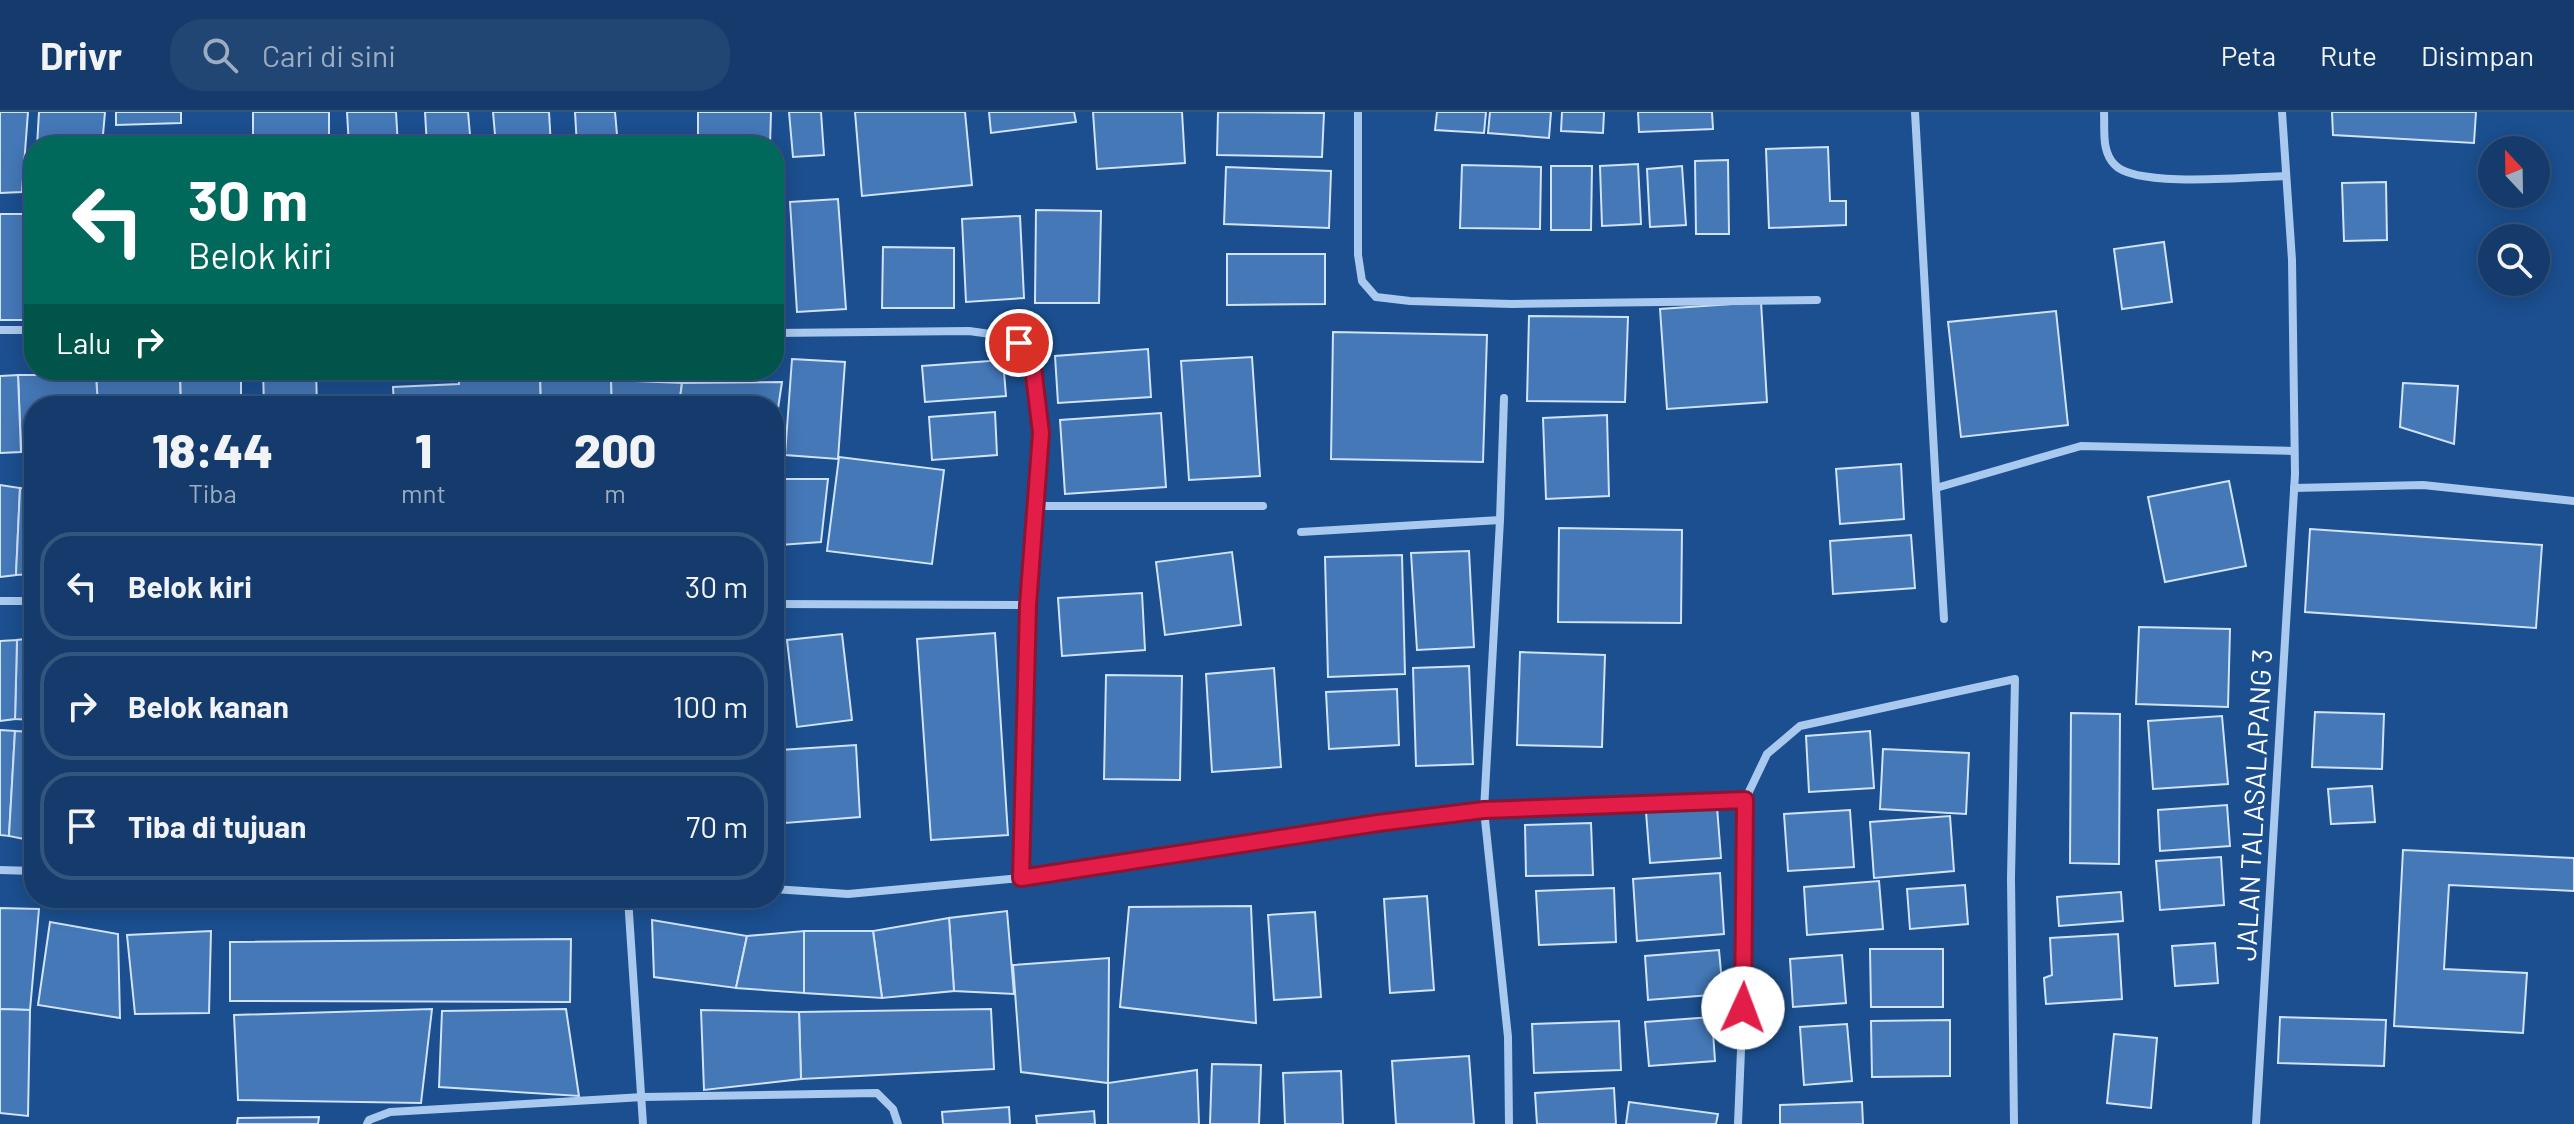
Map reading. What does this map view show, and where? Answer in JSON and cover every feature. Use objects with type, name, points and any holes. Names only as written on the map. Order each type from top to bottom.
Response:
[{"type":"street","points":[[1358,112],[1358,255],[1362,281],[1376,297],[1512,304],[1817,300]]},
{"type":"street","points":[[1915,112],[1944,619]]},
{"type":"street","points":[[2104,112],[2108,157],[2116,167],[2129,174],[2170,179],[2285,176]]},
{"type":"street","name":"JALAN TALASALAPANG 3","points":[[2256,1124],[2294,488],[2292,260],[2282,112]]},
{"type":"street","points":[[0,330],[24,330]]},
{"type":"street","points":[[784,333],[969,331],[1005,336],[1019,343],[1032,359],[1041,433],[1028,605],[1021,878]]},
{"type":"street","points":[[1504,398],[1484,810],[1508,1037],[1509,1124]]},
{"type":"street","points":[[1936,488],[2081,446],[2294,451]]},
{"type":"street","points":[[2294,488],[2423,485],[2574,501]]},
{"type":"street","points":[[1034,506],[1263,506]]},
{"type":"street","points":[[1301,532],[1500,520]]},
{"type":"street","points":[[0,601],[24,601]]},
{"type":"street","points":[[784,604],[1028,605]]},
{"type":"street","points":[[1738,1124],[1745,951],[1745,800],[1767,754],[1800,726],[2015,679],[2011,878],[2014,1124]]},
{"type":"street","points":[[784,890],[848,894],[1021,878],[1378,823],[1484,810],[1745,800]]},
{"type":"street","points":[[0,870],[24,871]]},
{"type":"street","points":[[629,908],[643,1124]]},
{"type":"street","points":[[367,1124],[369,1120],[390,1112],[643,1097],[877,1093],[893,1109],[898,1124]]},
{"type":"building","points":[[0,112],[28,112],[22,192],[0,193]]},
{"type":"building","points":[[39,112],[105,112],[103,136],[38,136]]},
{"type":"building","points":[[116,112],[181,112],[181,123],[116,125]]},
{"type":"building","points":[[253,112],[329,112],[329,136],[253,136]]},
{"type":"building","points":[[347,112],[396,112],[397,136],[348,136]]},
{"type":"building","points":[[425,112],[468,112],[470,136],[426,136]]},
{"type":"building","points":[[493,112],[549,112],[550,136],[495,136]]},
{"type":"building","points":[[575,112],[615,112],[617,136],[576,136]]},
{"type":"building","points":[[698,112],[771,112],[770,136],[698,136]]},
{"type":"building","points":[[789,112],[821,112],[824,155],[793,157]]},
{"type":"building","points":[[855,112],[965,112],[972,185],[862,196]]},
{"type":"building","points":[[989,112],[1074,112],[1076,122],[991,133]]},
{"type":"building","points":[[1093,112],[1182,112],[1185,163],[1097,169]]},
{"type":"building","points":[[1218,112],[1324,113],[1322,157],[1217,155]]},
{"type":"building","points":[[1437,112],[1486,112],[1484,133],[1435,130]]},
{"type":"building","points":[[1490,112],[1551,112],[1549,138],[1488,133]]},
{"type":"building","points":[[1562,112],[1604,112],[1603,133],[1561,131]]},
{"type":"building","points":[[1638,112],[1712,112],[1713,129],[1639,132]]},
{"type":"building","points":[[2332,112],[2476,112],[2474,143],[2333,135]]},
{"type":"building","points":[[1828,147],[1830,201],[1846,201],[1846,225],[1769,228],[1766,149]]},
{"type":"building","points":[[1728,160],[1729,234],[1696,234],[1695,161]]},
{"type":"building","points":[[1638,164],[1641,224],[1602,226],[1600,166]]},
{"type":"building","points":[[1462,165],[1541,167],[1540,229],[1460,228]]},
{"type":"building","points":[[1551,166],[1592,166],[1591,230],[1551,230]]},
{"type":"building","points":[[1682,166],[1686,225],[1650,227],[1647,169]]},
{"type":"building","points":[[1226,167],[1331,171],[1329,228],[1224,224]]},
{"type":"building","points":[[2386,182],[2387,240],[2344,241],[2342,183]]},
{"type":"building","points":[[838,199],[846,309],[797,312],[790,202]]},
{"type":"building","points":[[1036,210],[1101,211],[1099,303],[1035,303]]},
{"type":"building","points":[[0,214],[24,214],[24,320],[0,320]]},
{"type":"building","points":[[1020,216],[1024,298],[966,302],[962,219]]},
{"type":"building","points":[[2164,242],[2172,302],[2122,309],[2114,249]]},
{"type":"building","points":[[883,247],[954,248],[954,308],[882,308]]},
{"type":"building","points":[[1227,254],[1325,254],[1325,304],[1227,305]]},
{"type":"building","points":[[1761,302],[1767,402],[1667,409],[1660,309]]},
{"type":"building","points":[[2056,311],[2068,425],[1961,437],[1948,322]]},
{"type":"building","points":[[1529,316],[1628,317],[1625,402],[1527,401]]},
{"type":"building","points":[[1333,332],[1487,335],[1483,462],[1331,459]]},
{"type":"building","points":[[1148,349],[1151,397],[1058,403],[1055,356]]},
{"type":"building","points":[[1252,357],[1260,476],[1189,480],[1181,361]]},
{"type":"building","points":[[792,359],[845,362],[838,459],[785,455]]},
{"type":"building","points":[[1003,360],[1006,396],[925,402],[922,366]]},
{"type":"building","points":[[18,375],[24,375],[24,380],[96,380],[97,396],[24,396],[24,452],[21,452]]},
{"type":"building","points":[[18,375],[21,452],[0,453],[0,376]]},
{"type":"building","points":[[96,380],[180,380],[181,396],[97,396]]},
{"type":"building","points":[[180,380],[241,380],[241,396],[181,396]]},
{"type":"building","points":[[263,380],[316,380],[317,396],[264,396]]},
{"type":"building","points":[[459,380],[540,380],[541,396],[393,396],[393,387],[459,384]]},
{"type":"building","points":[[540,380],[611,380],[612,396],[541,396]]},
{"type":"building","points":[[611,380],[682,383],[680,396],[612,396]]},
{"type":"building","points":[[782,382],[780,396],[680,396],[682,383]]},
{"type":"building","points":[[2403,383],[2458,386],[2454,444],[2400,427]]},
{"type":"building","points":[[995,412],[997,455],[932,460],[929,417]]},
{"type":"building","points":[[1161,413],[1166,487],[1065,494],[1060,420]]},
{"type":"building","points":[[1607,415],[1609,496],[1546,499],[1543,418]]},
{"type":"building","points":[[839,457],[944,470],[932,564],[827,551]]},
{"type":"building","points":[[1901,464],[1904,519],[1840,524],[1836,469]]},
{"type":"building","points":[[784,479],[828,479],[821,542],[784,545]]},
{"type":"building","points":[[2229,481],[2246,566],[2165,582],[2148,497]]},
{"type":"building","points":[[0,485],[20,488],[16,575],[0,577]]},
{"type":"building","points":[[20,488],[24,489],[24,575],[16,575]]},
{"type":"building","points":[[1559,528],[1682,530],[1681,623],[1558,622]]},
{"type":"building","points":[[2310,529],[2542,545],[2536,628],[2305,612]]},
{"type":"building","points":[[1911,535],[1915,588],[1833,594],[1830,541]]},
{"type":"building","points":[[1469,551],[1474,647],[1417,650],[1411,553]]},
{"type":"building","points":[[1232,552],[1241,625],[1165,635],[1156,562]]},
{"type":"building","points":[[1402,555],[1405,674],[1328,677],[1325,557]]},
{"type":"building","points":[[1142,593],[1145,650],[1062,656],[1058,598]]},
{"type":"building","points":[[2139,627],[2230,629],[2228,707],[2136,704]]},
{"type":"building","points":[[995,633],[1008,835],[931,840],[917,639]]},
{"type":"building","points":[[842,634],[852,720],[797,727],[787,640]]},
{"type":"building","points":[[24,639],[24,719],[15,719],[17,640]]},
{"type":"building","points":[[17,640],[15,719],[0,721],[0,641]]},
{"type":"building","points":[[1520,652],[1605,655],[1602,747],[1517,745]]},
{"type":"building","points":[[1469,666],[1473,764],[1416,766],[1413,668]]},
{"type":"building","points":[[1274,668],[1281,767],[1212,772],[1206,674]]},
{"type":"building","points":[[1106,675],[1182,676],[1180,780],[1104,779]]},
{"type":"building","points":[[1397,689],[1399,745],[1329,749],[1326,692]]},
{"type":"building","points":[[2315,712],[2384,714],[2382,769],[2312,767]]},
{"type":"building","points":[[2071,713],[2120,714],[2119,864],[2070,863]]},
{"type":"building","points":[[2222,716],[2228,784],[2153,789],[2148,721]]},
{"type":"building","points":[[0,730],[15,731],[9,836],[0,835]]},
{"type":"building","points":[[15,731],[24,731],[24,839],[9,836]]},
{"type":"building","points":[[1870,731],[1874,788],[1809,792],[1806,736]]},
{"type":"building","points":[[856,745],[860,817],[785,823],[784,750]]},
{"type":"building","points":[[1883,749],[1969,753],[1966,814],[1880,809]]},
{"type":"building","points":[[2372,786],[2375,822],[2331,824],[2328,789]]},
{"type":"building","points":[[2227,805],[2230,846],[2160,851],[2158,810]]},
{"type":"building","points":[[1717,807],[1721,858],[1650,863],[1646,812]]},
{"type":"building","points":[[1850,810],[1854,867],[1788,871],[1784,814]]},
{"type":"building","points":[[1950,816],[1954,871],[1874,878],[1870,822]]},
{"type":"building","points":[[1591,823],[1593,875],[1526,876],[1525,825]]},
{"type":"building","points":[[2403,850],[2574,858],[2574,891],[2449,885],[2444,969],[2527,973],[2523,1033],[2394,1026]]},
{"type":"building","points":[[2221,857],[2224,905],[2160,910],[2156,861]]},
{"type":"building","points":[[1720,873],[1724,934],[1637,941],[1633,879]]},
{"type":"building","points":[[1879,881],[1883,929],[1807,935],[1804,887]]},
{"type":"building","points":[[1965,885],[1968,924],[1910,929],[1907,889]]},
{"type":"building","points":[[1614,888],[1616,942],[1539,945],[1536,891]]},
{"type":"building","points":[[2121,892],[2123,921],[2059,926],[2057,897]]},
{"type":"building","points":[[1427,896],[1434,990],[1390,993],[1384,899]]},
{"type":"building","points":[[1251,906],[1256,1023],[1120,1007],[1129,907]]},
{"type":"building","points":[[0,908],[39,909],[30,1010],[0,1009]]},
{"type":"building","points":[[1007,911],[1014,994],[954,991],[949,918]]},
{"type":"building","points":[[1315,912],[1321,997],[1274,1000],[1268,915]]},
{"type":"building","points":[[949,918],[954,991],[882,998],[873,931]]},
{"type":"building","points":[[652,920],[747,936],[736,988],[654,977]]},
{"type":"building","points":[[50,922],[118,934],[120,1018],[38,1005]]},
{"type":"building","points":[[211,931],[209,1013],[135,1014],[127,935]]},
{"type":"building","points":[[804,931],[873,931],[882,998],[804,993]]},
{"type":"building","points":[[804,931],[804,993],[736,988],[747,936]]},
{"type":"building","points":[[2118,934],[2122,999],[2046,1004],[2044,978],[2052,975],[2050,938]]},
{"type":"building","points":[[571,939],[570,1002],[230,1001],[230,942]]},
{"type":"building","points":[[2215,943],[2218,983],[2175,986],[2172,946]]},
{"type":"building","points":[[1870,949],[1943,949],[1943,1007],[1871,1007]]},
{"type":"building","points":[[1719,950],[1723,994],[1648,1000],[1645,956]]},
{"type":"building","points":[[1842,955],[1846,1003],[1793,1007],[1790,959]]},
{"type":"building","points":[[1109,958],[1108,1083],[1021,1072],[1013,965]]},
{"type":"building","points":[[0,1009],[30,1010],[28,1116],[0,1113]]},
{"type":"building","points":[[432,1009],[421,1103],[238,1100],[234,1015]]},
{"type":"building","points":[[566,1009],[579,1096],[439,1087],[442,1011]]},
{"type":"building","points":[[991,1009],[994,1069],[801,1079],[799,1012]]},
{"type":"building","points":[[701,1010],[799,1012],[801,1079],[704,1090]]},
{"type":"building","points":[[1712,1017],[1715,1061],[1649,1066],[1645,1022]]},
{"type":"building","points":[[2280,1017],[2386,1020],[2384,1066],[2278,1063]]},
{"type":"building","points":[[1950,1020],[1950,1076],[1872,1077],[1871,1021]]},
{"type":"building","points":[[1619,1021],[1621,1070],[1534,1073],[1532,1024]]},
{"type":"building","points":[[1847,1024],[1852,1081],[1804,1085],[1800,1027]]},
{"type":"building","points":[[2114,1034],[2157,1038],[2151,1108],[2107,1103]]},
{"type":"building","points":[[1469,1056],[1474,1124],[1396,1124],[1392,1061]]},
{"type":"building","points":[[1212,1064],[1261,1065],[1259,1124],[1210,1124]]},
{"type":"building","points":[[1197,1070],[1199,1124],[1108,1124],[1108,1083]]},
{"type":"building","points":[[1341,1071],[1343,1124],[1285,1124],[1283,1073]]},
{"type":"building","points":[[1614,1088],[1616,1124],[1537,1124],[1535,1093]]},
{"type":"building","points":[[1629,1102],[1718,1114],[1716,1124],[1626,1124]]},
{"type":"building","points":[[1862,1102],[1863,1124],[1780,1124],[1780,1105]]},
{"type":"building","points":[[1009,1107],[1010,1124],[943,1124],[942,1112]]},
{"type":"building","points":[[1094,1111],[1095,1124],[1037,1124],[1036,1116]]},
{"type":"building","points":[[319,1117],[318,1124],[237,1124],[238,1118]]},
{"type":"route","points":[[1019,343],[1032,359],[1041,433],[1028,605],[1021,878],[1378,823],[1484,810],[1745,800],[1743,1008]]}]
